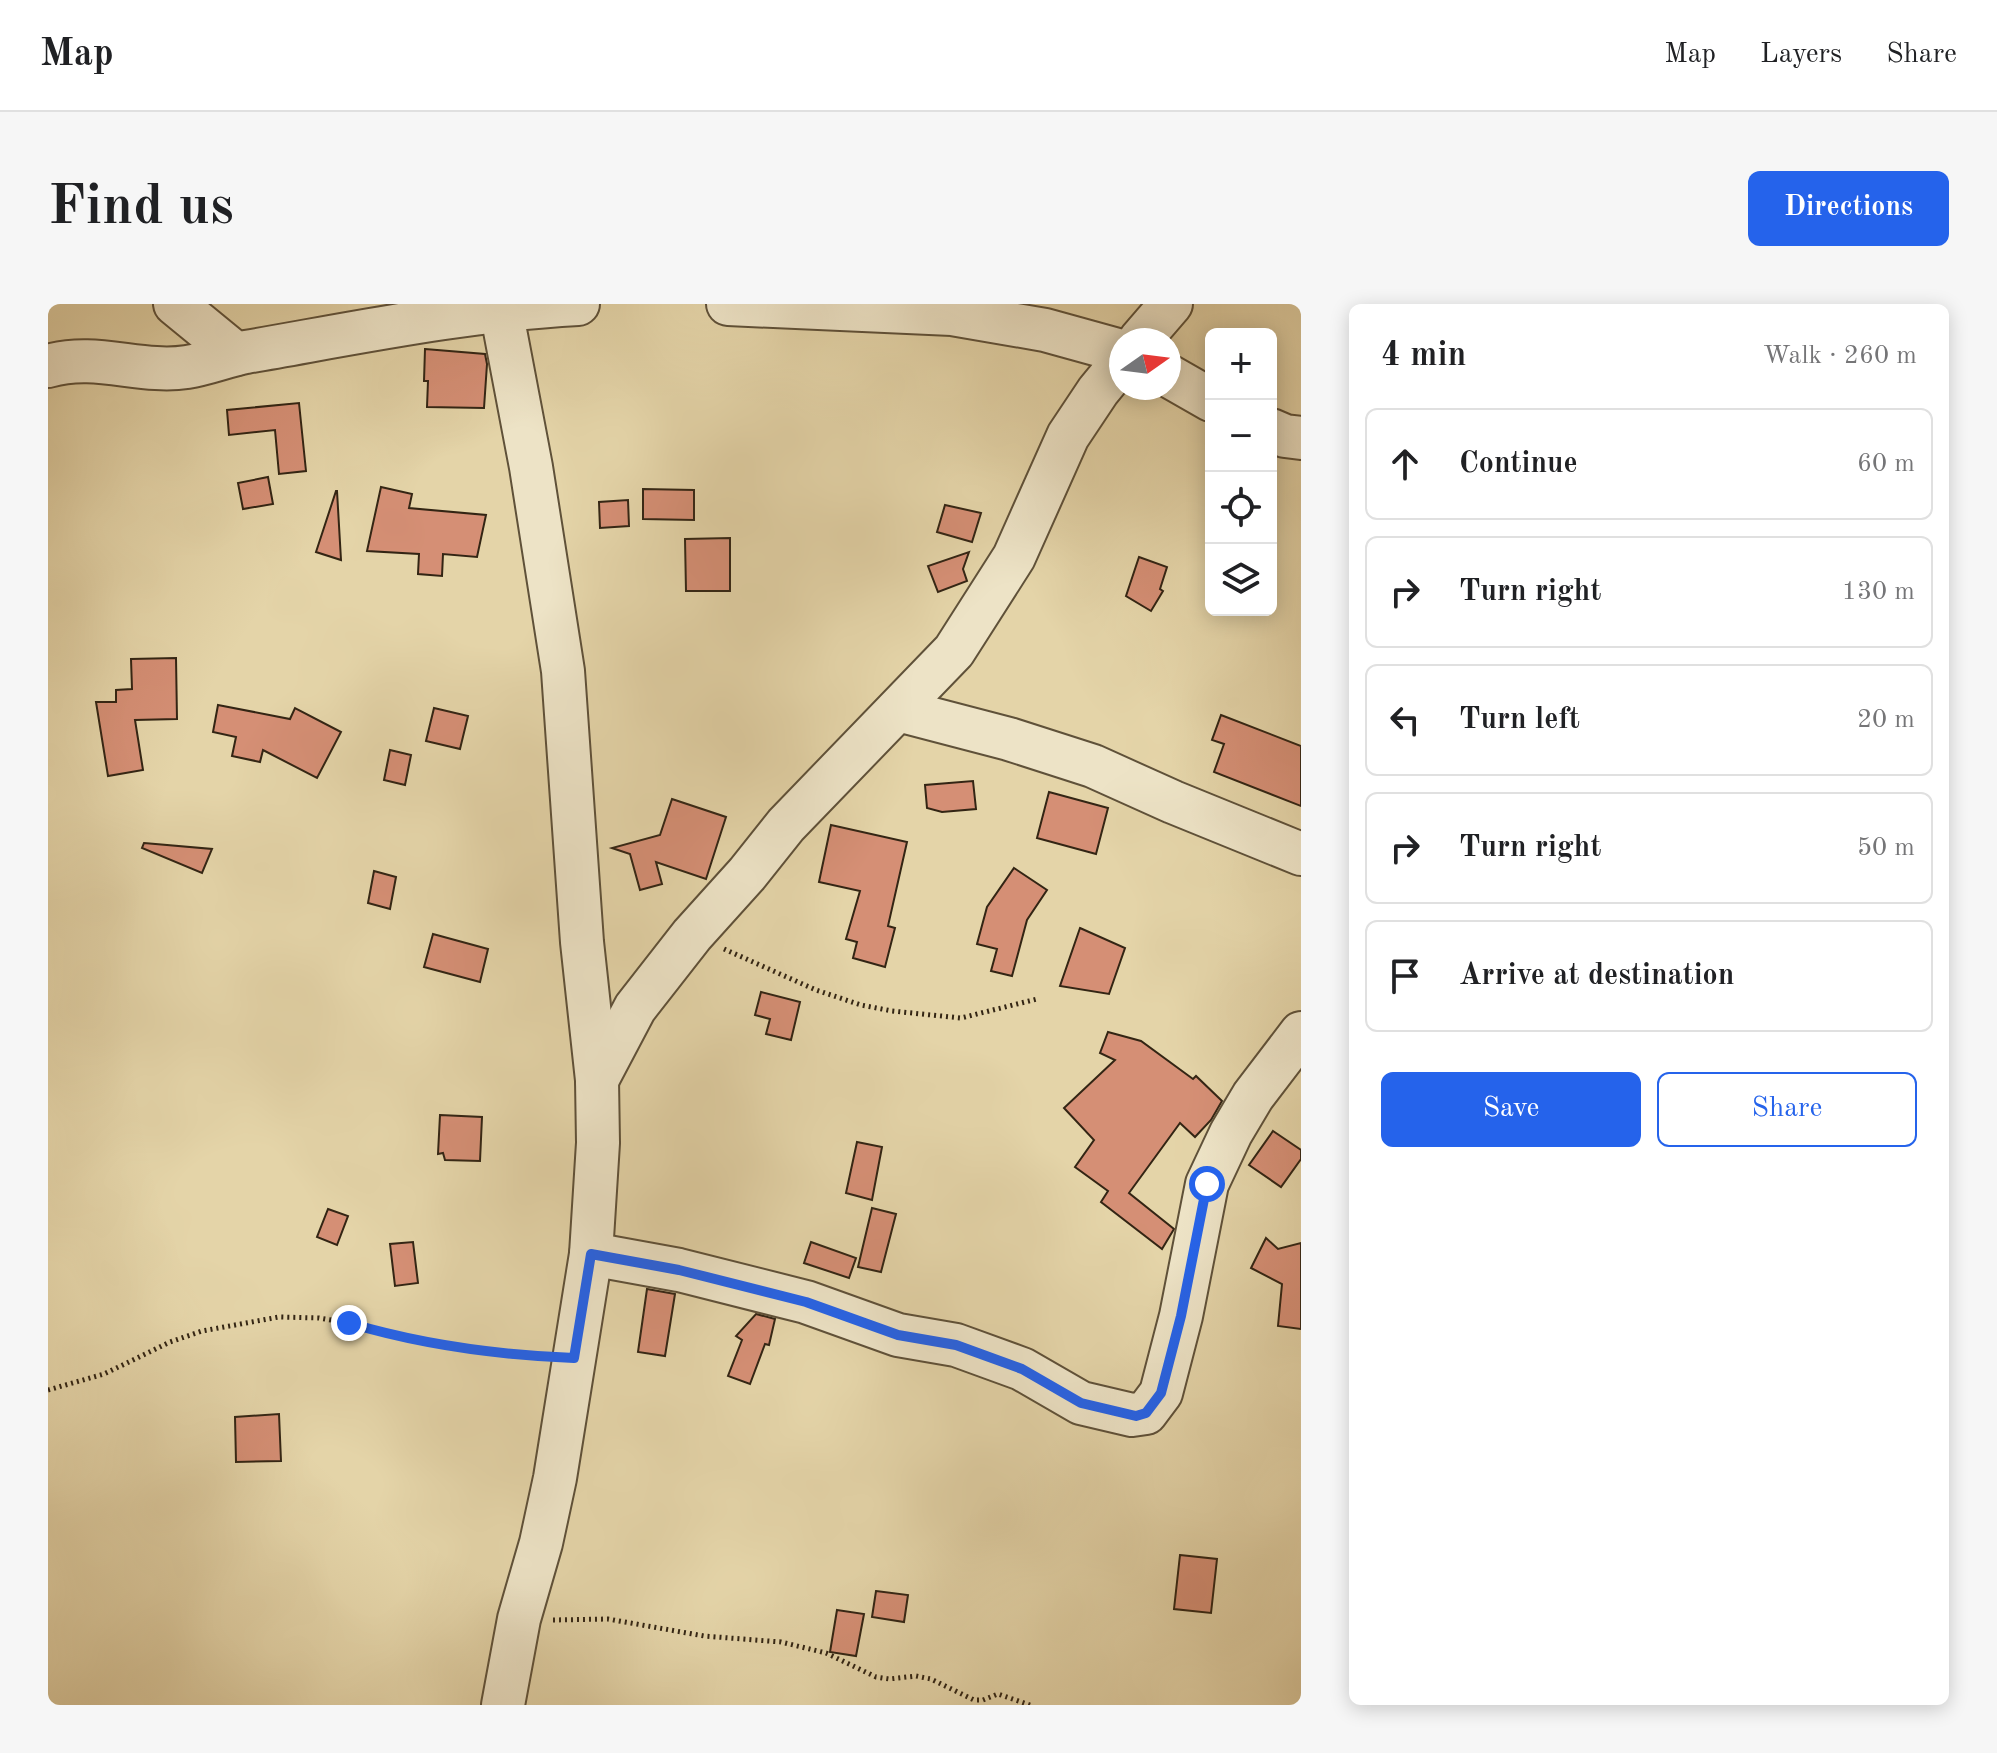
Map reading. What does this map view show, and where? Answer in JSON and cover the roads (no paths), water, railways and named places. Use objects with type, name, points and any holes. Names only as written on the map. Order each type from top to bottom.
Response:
[{"type":"street","points":[[175,304],[236,354]]},
{"type":"street","points":[[48,366],[93,360],[189,367],[236,354],[500,307],[578,304]]},
{"type":"street","points":[[728,304],[952,314],[1031,327],[1109,348]]},
{"type":"street","points":[[1150,328],[1171,304]]},
{"type":"street","points":[[500,307],[531,467],[563,671],[583,955],[597,1080],[598,1143],[591,1254],[555,1478],[541,1543],[517,1626],[503,1705]]},
{"type":"street","points":[[597,1080],[635,1008],[692,935],[786,825],[954,651],[1014,557],[1068,436],[1109,378]]},
{"type":"street","points":[[1181,383],[1205,397]]},
{"type":"street","points":[[1277,433],[1301,438]]},
{"type":"street","points":[[898,710],[1009,739],[1093,766],[1301,854]]},
{"type":"street","points":[[591,1254],[629,1259],[723,1281],[806,1302],[898,1335],[956,1345],[1022,1369],[1081,1403],[1141,1415],[1149,1410],[1161,1393],[1181,1316],[1207,1184],[1253,1096],[1301,1033]]}]
